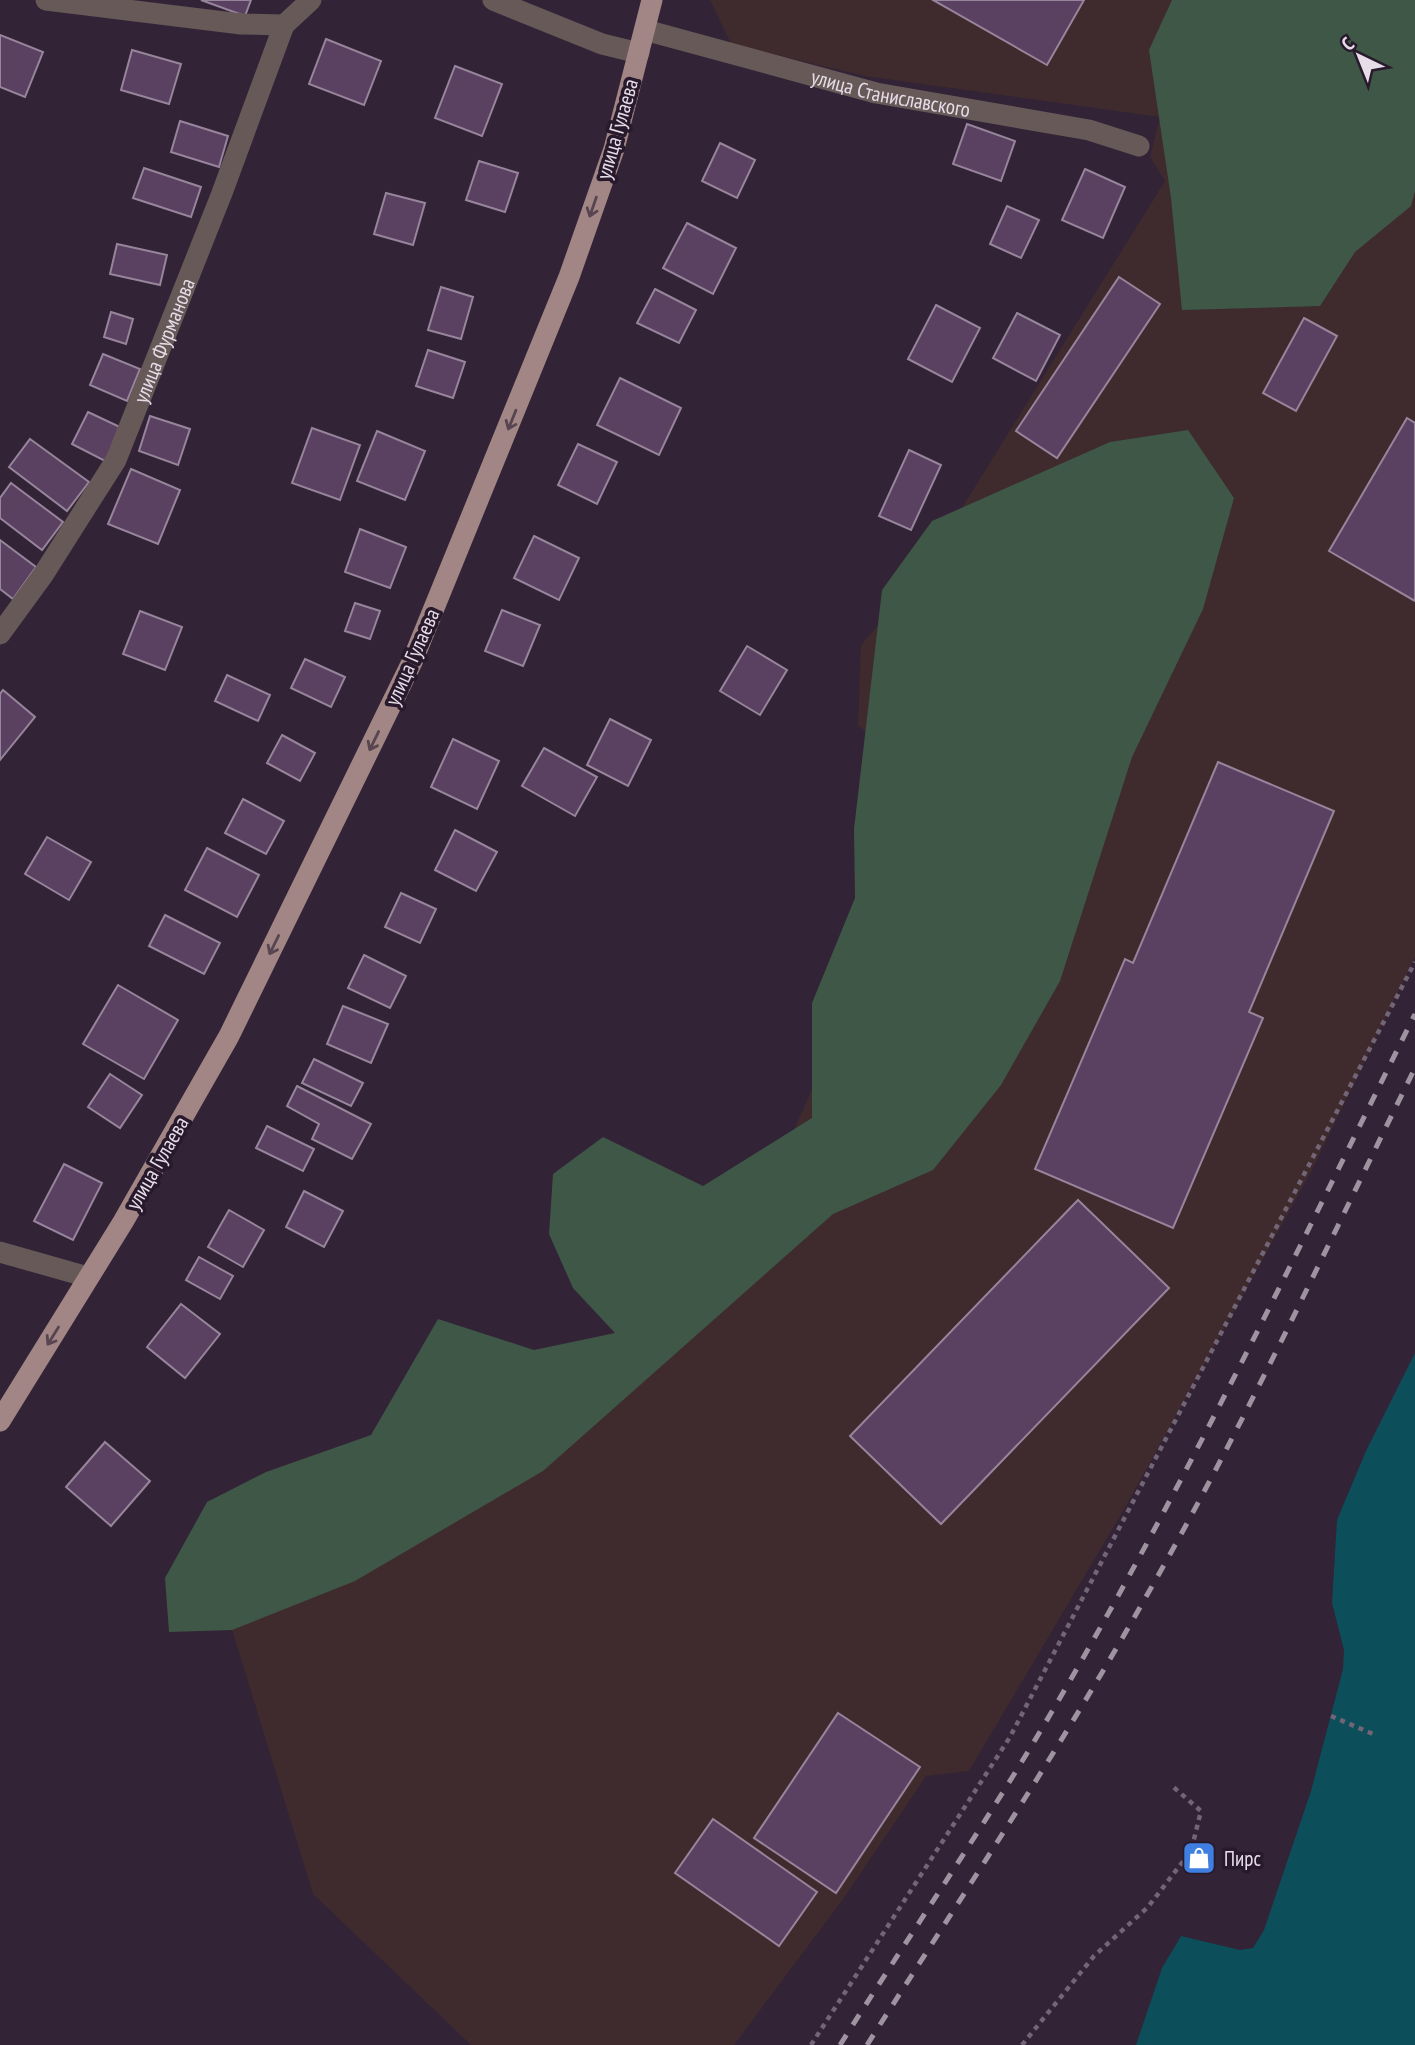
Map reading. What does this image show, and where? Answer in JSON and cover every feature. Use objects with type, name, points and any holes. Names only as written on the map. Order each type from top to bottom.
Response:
[{"type":"main road","name":"улица Гулаева","points":[[0,1421],[88,1277],[229,1035],[412,662],[569,277],[614,149],[652,0]]},
{"type":"street","points":[[46,0],[241,24],[284,24],[311,0]]},
{"type":"street","points":[[494,0],[602,44],[639,53]]},
{"type":"street","name":"улица Фурманова","points":[[0,634],[43,575],[116,460],[222,193],[284,24]]},
{"type":"street","name":"улица Станиславского","points":[[645,30],[876,93],[1089,130],[1139,146]]},
{"type":"street","points":[[0,1252],[88,1277]]},
{"type":"path","points":[[811,2045],[1010,1737],[1415,962]]},
{"type":"path","points":[[1331,1716],[1373,1734]]},
{"type":"path","points":[[1022,2045],[1094,1956],[1148,1906],[1191,1852],[1201,1811],[1171,1785]]},
{"type":"shaded area","points":[[710,0],[1415,0],[1415,957],[1311,1172],[1126,1506],[969,1771],[926,1776],[844,1898],[734,2045],[471,2045],[313,1894],[212,1564],[657,1366],[792,1134],[948,787],[858,726],[861,645],[917,580],[1165,181],[1150,157],[1160,117],[865,76],[731,44]]},
{"type":"green space","points":[[1172,0],[1415,0],[1415,191],[1411,206],[1355,252],[1320,306],[1182,310],[1171,198],[1149,50]]},
{"type":"green space","points":[[1188,430],[1234,498],[1203,609],[1132,757],[1060,981],[1001,1085],[933,1170],[833,1214],[543,1471],[355,1581],[232,1630],[169,1632],[165,1578],[207,1502],[266,1472],[371,1435],[438,1319],[534,1350],[615,1333],[573,1288],[549,1234],[553,1174],[603,1137],[703,1186],[812,1118],[812,1003],[855,898],[854,829],[882,590],[932,521],[1110,442]]},
{"type":"water","points":[[1415,1353],[1415,2045],[1136,2045],[1162,1968],[1181,1936],[1240,1950],[1253,1948],[1264,1930],[1311,1791],[1343,1669],[1344,1650],[1332,1603],[1337,1520],[1366,1451]]},
{"type":"building","points":[[201,0],[251,0],[245,16]]},
{"type":"building","points":[[933,0],[1084,0],[1047,65]]},
{"type":"building","points":[[0,35],[43,52],[25,97],[0,87]]},
{"type":"building","points":[[326,39],[381,61],[364,105],[309,84]]},
{"type":"building","points":[[132,50],[181,64],[169,104],[121,90]]},
{"type":"building","points":[[455,66],[502,84],[482,136],[435,118]]},
{"type":"building","points":[[180,121],[228,136],[219,167],[171,152]]},
{"type":"building","points":[[967,124],[1015,141],[1001,181],[953,164]]},
{"type":"building","points":[[720,143],[755,160],[737,198],[702,181]]},
{"type":"building","points":[[479,161],[518,173],[505,212],[466,200]]},
{"type":"building","points":[[144,168],[201,187],[191,217],[133,198]]},
{"type":"building","points":[[1085,169],[1125,187],[1103,238],[1062,220]]},
{"type":"building","points":[[386,193],[425,203],[413,245],[374,234]]},
{"type":"building","points":[[1007,206],[1039,220],[1021,258],[990,244]]},
{"type":"building","points":[[687,223],[736,248],[713,294],[663,268]]},
{"type":"building","points":[[117,244],[167,255],[160,285],[110,274]]},
{"type":"building","points":[[1119,277],[1160,304],[1057,458],[1016,431]]},
{"type":"building","points":[[441,287],[473,297],[461,339],[428,330]]},
{"type":"building","points":[[655,289],[696,310],[679,343],[637,323]]},
{"type":"building","points":[[936,305],[980,328],[952,382],[908,359]]},
{"type":"building","points":[[111,312],[133,319],[126,344],[104,337]]},
{"type":"building","points":[[1017,313],[1060,335],[1036,381],[993,358]]},
{"type":"building","points":[[1304,318],[1337,336],[1296,411],[1263,393]]},
{"type":"building","points":[[428,350],[465,362],[453,398],[416,386]]},
{"type":"building","points":[[103,354],[140,369],[127,401],[90,385]]},
{"type":"building","points":[[620,378],[681,408],[659,455],[597,425]]},
{"type":"building","points":[[88,412],[122,428],[105,461],[72,444]]},
{"type":"building","points":[[150,416],[190,429],[178,465],[139,451]]},
{"type":"building","points":[[1407,418],[1415,423],[1415,601],[1329,551]]},
{"type":"building","points":[[312,428],[360,445],[340,500],[292,483]]},
{"type":"building","points":[[377,431],[425,451],[405,500],[357,481]]},
{"type":"building","points":[[30,439],[89,482],[67,511],[9,467]]},
{"type":"building","points":[[578,444],[617,462],[597,504],[558,485]]},
{"type":"building","points":[[909,450],[941,465],[911,530],[879,516]]},
{"type":"building","points":[[131,469],[180,490],[158,544],[108,524]]},
{"type":"building","points":[[11,483],[63,522],[42,550],[0,518],[0,498]]},
{"type":"building","points":[[360,529],[406,547],[390,588],[345,572]]},
{"type":"building","points":[[534,536],[579,558],[559,600],[514,578]]},
{"type":"building","points":[[0,540],[36,567],[13,599],[0,589]]},
{"type":"building","points":[[355,603],[380,611],[370,639],[345,631]]},
{"type":"building","points":[[502,610],[540,625],[523,666],[485,651]]},
{"type":"building","points":[[140,611],[182,627],[165,670],[123,654]]},
{"type":"building","points":[[747,646],[787,670],[760,715],[720,691]]},
{"type":"building","points":[[305,659],[345,677],[331,707],[291,688]]},
{"type":"building","points":[[227,675],[270,695],[258,721],[215,701]]},
{"type":"building","points":[[3,690],[35,717],[0,760],[0,694]]},
{"type":"building","points":[[610,719],[651,740],[628,786],[587,765]]},
{"type":"building","points":[[282,735],[315,753],[300,781],[267,763]]},
{"type":"building","points":[[453,739],[499,761],[477,809],[431,787]]},
{"type":"building","points":[[544,748],[597,777],[575,816],[522,786]]},
{"type":"building","points":[[1218,762],[1334,811],[1249,1012],[1263,1018],[1173,1228],[1035,1169],[1125,959],[1133,963]]},
{"type":"building","points":[[243,799],[284,821],[266,854],[225,833]]},
{"type":"building","points":[[455,830],[497,852],[476,891],[435,870]]},
{"type":"building","points":[[47,837],[91,862],[69,900],[25,874]]},
{"type":"building","points":[[207,848],[259,875],[237,917],[185,890]]},
{"type":"building","points":[[401,893],[436,909],[420,943],[385,927]]},
{"type":"building","points":[[165,915],[220,943],[204,974],[149,946]]},
{"type":"building","points":[[364,955],[406,976],[390,1008],[348,988]]},
{"type":"building","points":[[118,985],[178,1020],[144,1079],[83,1044]]},
{"type":"building","points":[[343,1006],[388,1024],[371,1063],[327,1044]]},
{"type":"building","points":[[314,1059],[363,1083],[351,1106],[302,1083]]},
{"type":"building","points":[[110,1074],[142,1095],[120,1128],[88,1107]]},
{"type":"building","points":[[297,1086],[371,1124],[352,1159],[312,1139],[319,1124],[287,1106]]},
{"type":"building","points":[[267,1126],[314,1149],[303,1171],[256,1148]]},
{"type":"building","points":[[64,1164],[102,1183],[73,1240],[34,1221]]},
{"type":"building","points":[[304,1191],[343,1211],[324,1247],[286,1227]]},
{"type":"building","points":[[1078,1200],[1169,1288],[941,1524],[850,1436]]},
{"type":"building","points":[[229,1210],[264,1230],[243,1267],[208,1247]]},
{"type":"building","points":[[199,1257],[233,1276],[220,1299],[186,1280]]},
{"type":"building","points":[[181,1304],[220,1334],[185,1378],[147,1347]]},
{"type":"building","points":[[105,1442],[150,1481],[111,1526],[66,1487]]},
{"type":"building","points":[[838,1713],[920,1767],[836,1893],[754,1838]]},
{"type":"building","points":[[713,1819],[817,1892],[779,1946],[675,1873]]},
{"type":"railway","points":[[840,2045],[1029,1750],[1082,1661],[1230,1386],[1415,1014]]},
{"type":"railway","points":[[867,2045],[1045,1766],[1147,1595],[1252,1400],[1415,1068]]},
{"type":"place","name":"Пирс","points":[[1199,1858]]}]
